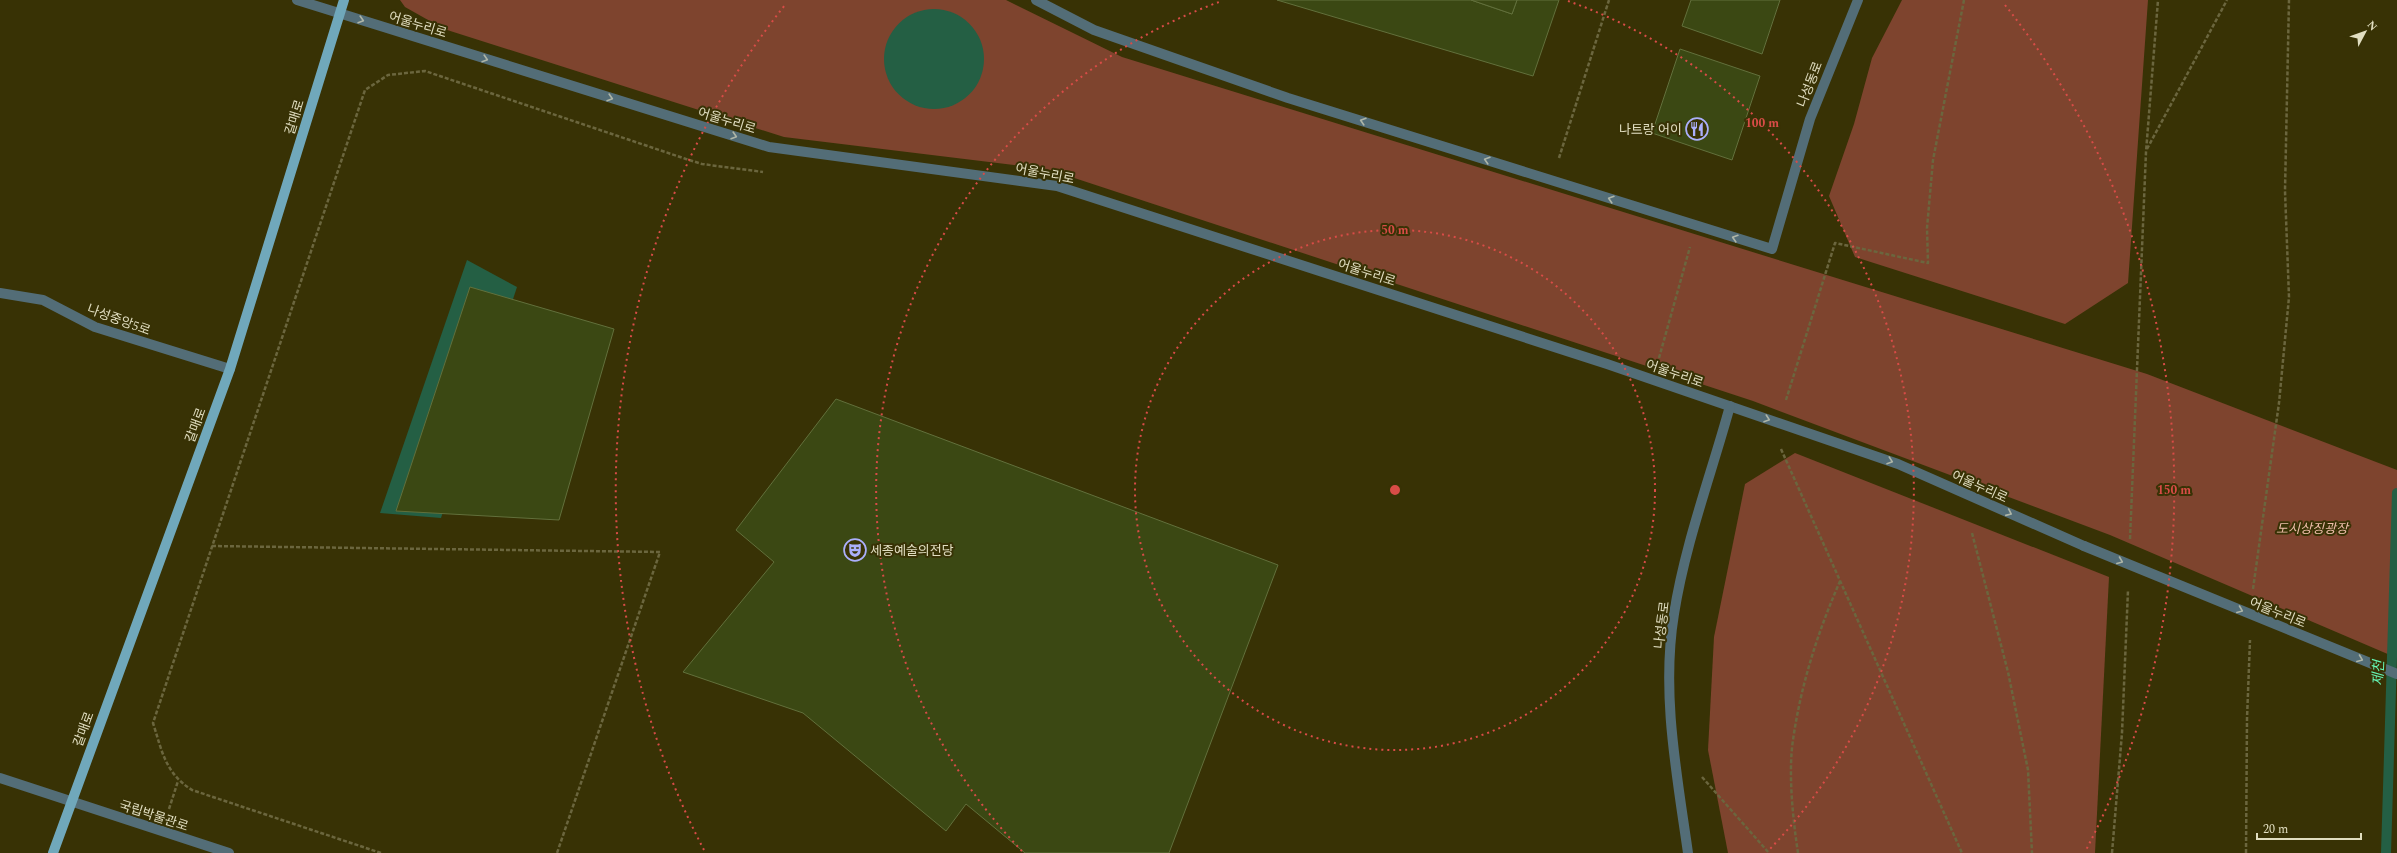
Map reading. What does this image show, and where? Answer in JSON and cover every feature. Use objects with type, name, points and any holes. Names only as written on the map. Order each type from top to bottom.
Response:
[{"type":"main road","name":"갈매로","points":[[53,853],[230,369],[344,0]]},
{"type":"street","name":"어울누리로","points":[[297,0],[769,147],[1057,186],[1730,406],[1898,464],[2084,546],[2397,674]]},
{"type":"street","name":"나성동로","points":[[1036,0],[1094,30],[1288,98],[1772,249],[1810,119],[1858,0]]},
{"type":"street","name":"나성중앙5로","points":[[0,293],[44,300],[95,327],[230,369]]},
{"type":"street","name":"나성동로","points":[[1688,853],[1672,742],[1669,677],[1674,615],[1688,550],[1730,406]]},
{"type":"street","name":"국립박물관로","points":[[0,778],[228,853]]},
{"type":"path","points":[[1558,163],[1609,0]]},
{"type":"path","points":[[1785,404],[1835,243],[1928,263],[1927,228],[1933,160],[1964,0]]},
{"type":"path","points":[[2130,542],[2146,152],[2158,0]]},
{"type":"path","points":[[2146,152],[2227,0]]},
{"type":"path","points":[[2252,594],[2279,403],[2289,297],[2285,191],[2289,0]]},
{"type":"path","points":[[381,853],[192,790],[178,781],[165,761],[153,723],[365,90],[388,75],[425,71],[697,162],[764,172]]},
{"type":"path","points":[[1658,361],[1692,242]]},
{"type":"path","points":[[1779,443],[1962,853]]},
{"type":"path","points":[[1972,533],[2008,672],[2028,770],[2032,853]]},
{"type":"path","points":[[212,546],[660,552],[557,853]]},
{"type":"path","points":[[1798,853],[1793,815],[1793,741],[1805,680],[1820,628],[1841,579]]},
{"type":"path","points":[[2112,853],[2122,733],[2128,582]]},
{"type":"path","points":[[2246,853],[2247,719],[2250,633]]},
{"type":"path","points":[[1698,772],[1769,853]]},
{"type":"green space","name":"도시상징광장","points":[[400,0],[1006,0],[1122,57],[2147,374],[2397,470],[2397,658],[2110,535],[1753,401],[1047,169],[784,137],[444,29],[405,7]]},
{"type":"green space","points":[[1902,0],[2148,0],[2128,283],[2065,324],[1855,257],[1829,196],[1854,124],[1872,58]]},
{"type":"green space","points":[[1795,453],[2109,577],[2095,853],[1728,853],[1708,750],[1714,637],[1745,484]]},
{"type":"shaded area","points":[[934,9],[953,13],[969,24],[980,40],[984,59],[980,78],[969,94],[953,105],[934,109],[915,105],[899,94],[888,78],[884,59],[888,40],[899,24],[915,13]]},
{"type":"shaded area","points":[[467,260],[517,287],[441,518],[380,513]]},
{"type":"building","points":[[1277,0],[1471,0],[1512,14],[1517,0],[1559,0],[1533,76]]},
{"type":"building","points":[[1471,0],[1517,0],[1512,14]]},
{"type":"building","points":[[1691,0],[1780,0],[1762,54],[1682,26]]},
{"type":"building","points":[[1680,49],[1760,76],[1732,160],[1652,133]]},
{"type":"building","points":[[470,287],[614,329],[559,520],[396,511]]},
{"type":"building","points":[[836,399],[1278,565],[1169,853],[1025,853],[966,804],[946,831],[803,713],[683,672],[774,562],[736,530]]},
{"type":"waterway","name":"제천","points":[[2386,853],[2397,493]]},
{"type":"place","name":"나트랑 어이","points":[[1697,129]]},
{"type":"place","name":"세종예술의전당","points":[[855,550]]}]
